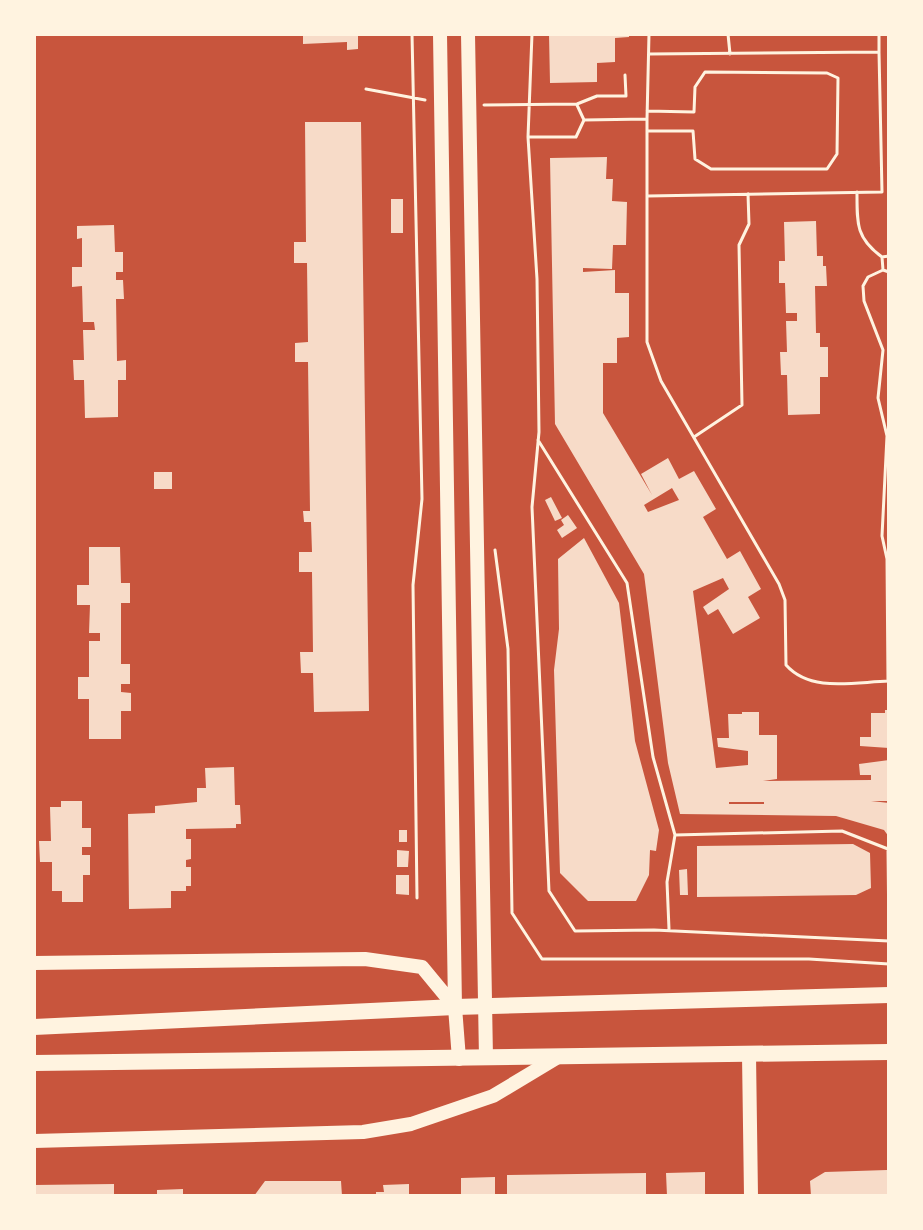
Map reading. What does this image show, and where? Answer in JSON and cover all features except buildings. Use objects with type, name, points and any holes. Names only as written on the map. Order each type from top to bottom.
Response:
[{"type":"main road","points":[[34,1027],[455,1007],[889,995]]},
{"type":"main road","points":[[34,1063],[889,1052]]},
{"type":"street","points":[[440,34],[455,1007],[459,1059]]},
{"type":"street","points":[[468,34],[486,1058]]},
{"type":"street","points":[[34,963],[365,959],[422,967],[455,1007]]},
{"type":"street","points":[[749,1055],[751,1196]]},
{"type":"street","points":[[34,1141],[363,1132],[411,1124],[493,1096],[558,1057]]},
{"type":"path","points":[[412,34],[422,499],[413,585],[417,898]]},
{"type":"path","points":[[532,34],[528,137],[537,279],[538,440],[532,507],[549,891],[575,931],[669,930],[889,941],[888,849],[842,831],[675,835]]},
{"type":"path","points":[[649,34],[647,342],[661,381],[779,584],[785,600],[786,665],[798,679],[816,683],[889,681],[887,559],[882,536],[887,436],[878,398],[883,350],[864,301],[863,286],[868,277],[883,270],[889,272]]},
{"type":"path","points":[[728,34],[730,54]]},
{"type":"path","points":[[648,196],[882,192],[879,34]]},
{"type":"path","points":[[649,54],[879,52]]},
{"type":"path","points":[[647,111],[694,112],[695,87],[705,72],[827,73],[838,78],[837,154],[827,169],[711,169],[695,159],[693,131],[648,131]]},
{"type":"path","points":[[528,137],[576,137],[584,120],[577,104],[597,96],[626,96],[625,75]]},
{"type":"path","points":[[486,91],[486,105]]},
{"type":"path","points":[[584,120],[647,119]]},
{"type":"path","points":[[857,192],[857,219],[864,244],[882,257],[889,256]]},
{"type":"path","points":[[694,437],[742,405],[739,245],[749,224],[748,194]]},
{"type":"path","points":[[882,257],[883,270]]},
{"type":"path","points":[[538,440],[627,583],[653,757],[675,835],[667,882],[669,930]]},
{"type":"path","points":[[494,543],[508,649],[512,913],[542,959],[809,959],[889,964]]}]
